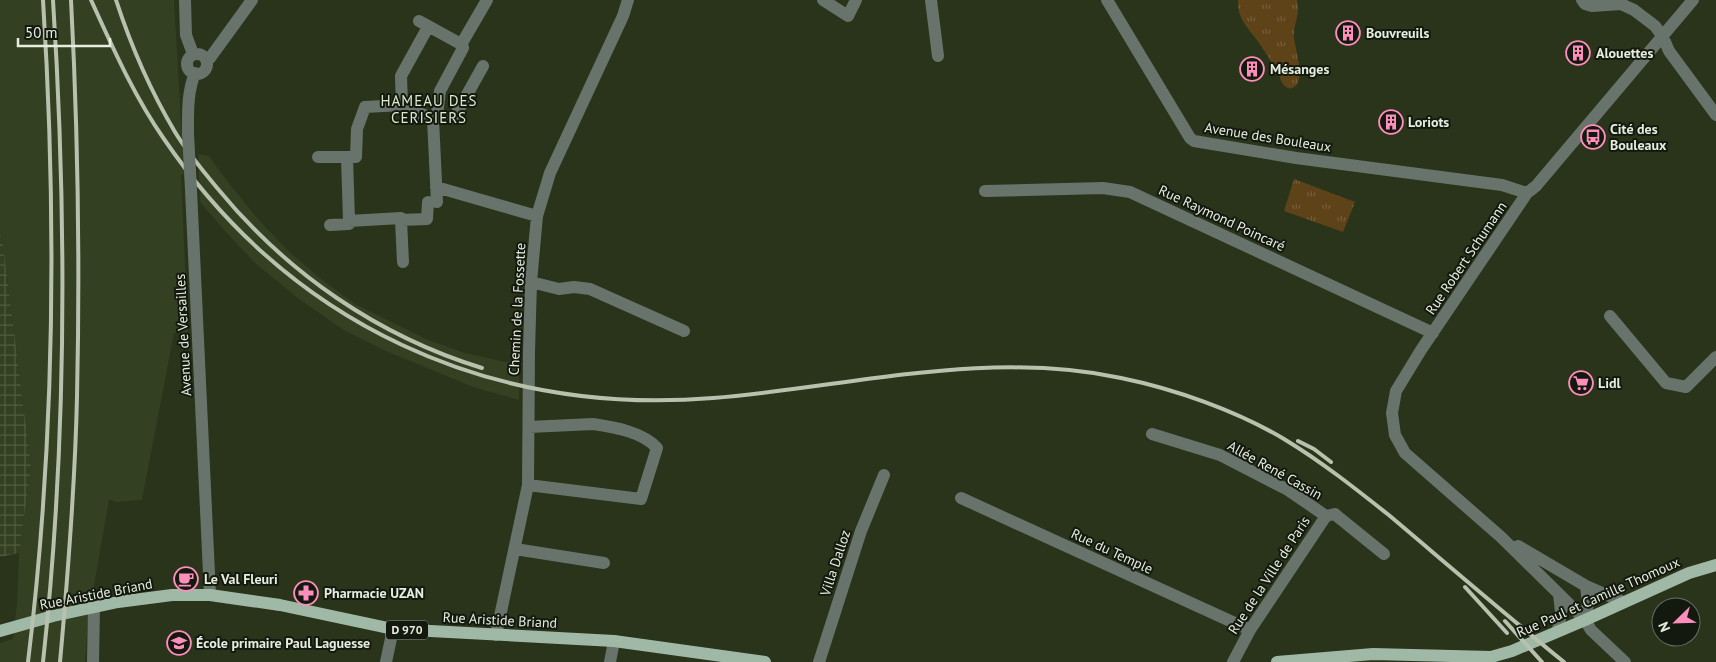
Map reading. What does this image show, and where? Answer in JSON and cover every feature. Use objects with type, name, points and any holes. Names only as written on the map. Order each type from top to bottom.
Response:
[{"type":"main road","name":"Rue Paul et Camille Thomoux","points":[[1279,662],[1373,654],[1491,659],[1586,620],[1689,573],[1716,565]]},
{"type":"main road","name":"Rue Aristide Briand","points":[[0,630],[118,602],[163,596],[210,595],[280,605],[393,629],[614,641],[765,662]]},
{"type":"street","name":"Avenue de Versailles","points":[[185,0],[186,35],[193,54],[188,59],[188,66],[195,73]]},
{"type":"street","points":[[193,54],[200,54],[207,60],[210,58],[252,0]]},
{"type":"street","points":[[330,225],[349,224],[349,221],[401,218],[401,220],[427,219],[436,186],[435,117],[440,91],[463,48],[462,43],[487,0]]},
{"type":"street","name":"Chemin de la Fossette","points":[[496,636],[528,485],[531,282],[537,216],[550,173],[623,16],[628,0]]},
{"type":"street","points":[[823,0],[848,16],[856,0]]},
{"type":"street","points":[[931,0],[938,56]]},
{"type":"street","name":"Avenue des Bouleaux","points":[[1107,0],[1190,138],[1194,141],[1296,158],[1502,185],[1527,193]]},
{"type":"street","name":"Rue Robert Schumann","points":[[1624,662],[1591,630],[1586,620],[1501,537],[1405,452],[1395,435],[1392,413],[1396,391],[1527,193],[1536,186],[1693,0]]},
{"type":"street","points":[[1587,3],[1621,4],[1634,10],[1655,26],[1663,37],[1669,51],[1716,115]]},
{"type":"street","points":[[402,105],[401,76],[423,24],[462,43]]},
{"type":"street","name":"Avenue de Versailles","points":[[195,73],[203,72],[207,67],[207,60]]},
{"type":"street","points":[[318,157],[356,157],[357,129],[365,107],[402,105],[435,117],[454,118],[483,66]]},
{"type":"street","name":"Avenue de Versailles","points":[[195,73],[190,84],[188,100],[188,134],[210,595]]},
{"type":"street","points":[[347,157],[349,221]]},
{"type":"street","points":[[436,186],[537,216]]},
{"type":"street","name":"Rue Raymond Poincaré","points":[[985,191],[1103,188],[1130,192],[1433,333]]},
{"type":"street","points":[[401,220],[403,262]]},
{"type":"street","points":[[531,282],[559,289],[574,287],[590,289],[684,331]]},
{"type":"street","points":[[1610,316],[1666,383],[1686,387],[1716,357]]},
{"type":"street","points":[[528,485],[641,499],[658,448],[651,440],[593,424],[529,427]]},
{"type":"street","name":"Allée René Cassin","points":[[1152,434],[1220,455],[1288,490],[1326,516]]},
{"type":"street","name":"Villa Dalloz","points":[[819,662],[861,531],[884,475]]},
{"type":"street","name":"Rue du Temple","points":[[961,498],[1250,630]]},
{"type":"street","name":"Rue de la Ville de Paris","points":[[1233,662],[1250,630],[1326,516],[1335,514],[1384,554]]},
{"type":"street","name":"Rue Robert Schumann","points":[[1501,537],[1586,586],[1623,602]]},
{"type":"street","points":[[514,549],[604,564]]},
{"type":"street","points":[[1586,586],[1588,602],[1586,620]]},
{"type":"street","points":[[1558,630],[1561,612],[1559,594]]},
{"type":"street","points":[[92,662],[94,607]]},
{"type":"street","points":[[386,662],[393,629]]},
{"type":"street","points":[[610,662],[614,641]]},
{"type":"shaded area","points":[[0,0],[174,0],[184,174],[181,175],[188,333],[174,333],[142,500],[117,502],[109,500],[88,620],[85,662],[0,662],[0,643],[13,639],[19,553],[31,466],[0,232]]},
{"type":"shaded area","points":[[198,154],[209,156],[258,219],[287,250],[321,279],[355,304],[428,340],[465,353],[519,365],[519,400],[473,387],[386,351],[342,329],[299,299],[255,263],[200,202]]},
{"type":"shaded area","points":[[0,232],[31,466],[19,553],[0,557]]},
{"type":"green space","points":[[1238,0],[1297,0],[1298,9],[1294,38],[1298,57],[1299,80],[1292,88],[1283,85],[1277,71],[1243,22],[1239,12]]},
{"type":"green space","points":[[1294,179],[1355,202],[1343,232],[1284,211]]},
{"type":"railway","points":[[28,662],[44,497],[51,331],[50,166],[43,0]]},
{"type":"railway","points":[[43,662],[57,497],[62,331],[61,165],[53,0]]},
{"type":"railway","points":[[60,662],[73,497],[78,347],[77,149],[71,0]]},
{"type":"railway","points":[[91,0],[125,71],[153,123],[215,204],[272,260],[334,307],[402,345],[474,373],[551,391],[630,400],[713,398],[917,373],[1019,367],[1070,370],[1121,378],[1163,388],[1205,402],[1246,419],[1284,439],[1312,457],[1390,516],[1564,662]]},
{"type":"railway","points":[[116,0],[142,68],[175,132],[201,168],[245,219],[304,274],[337,298],[407,338],[444,355],[482,368]]},
{"type":"railway","points":[[1298,441],[1314,449],[1331,462]]},
{"type":"railway","points":[[1465,587],[1507,633]]},
{"type":"railway","points":[[1505,621],[1542,662]]},
{"type":"place","name":"Bouvreuils","points":[[1348,33]]},
{"type":"place","name":"Alouettes","points":[[1578,53]]},
{"type":"place","name":"Mésanges","points":[[1252,69]]},
{"type":"place","name":"Loriots","points":[[1391,122]]},
{"type":"place","name":"Cité des Bouleaux","points":[[1593,137]]},
{"type":"place","name":"Lidl","points":[[1581,383]]},
{"type":"place","name":"Le Val Fleuri","points":[[186,579]]},
{"type":"place","name":"Pharmacie UZAN","points":[[306,593]]},
{"type":"place","name":"École primaire Paul Laguesse","points":[[179,643]]},
{"type":"district","name":"HAMEAU DES CERISIERS","points":[[429,110]]}]
